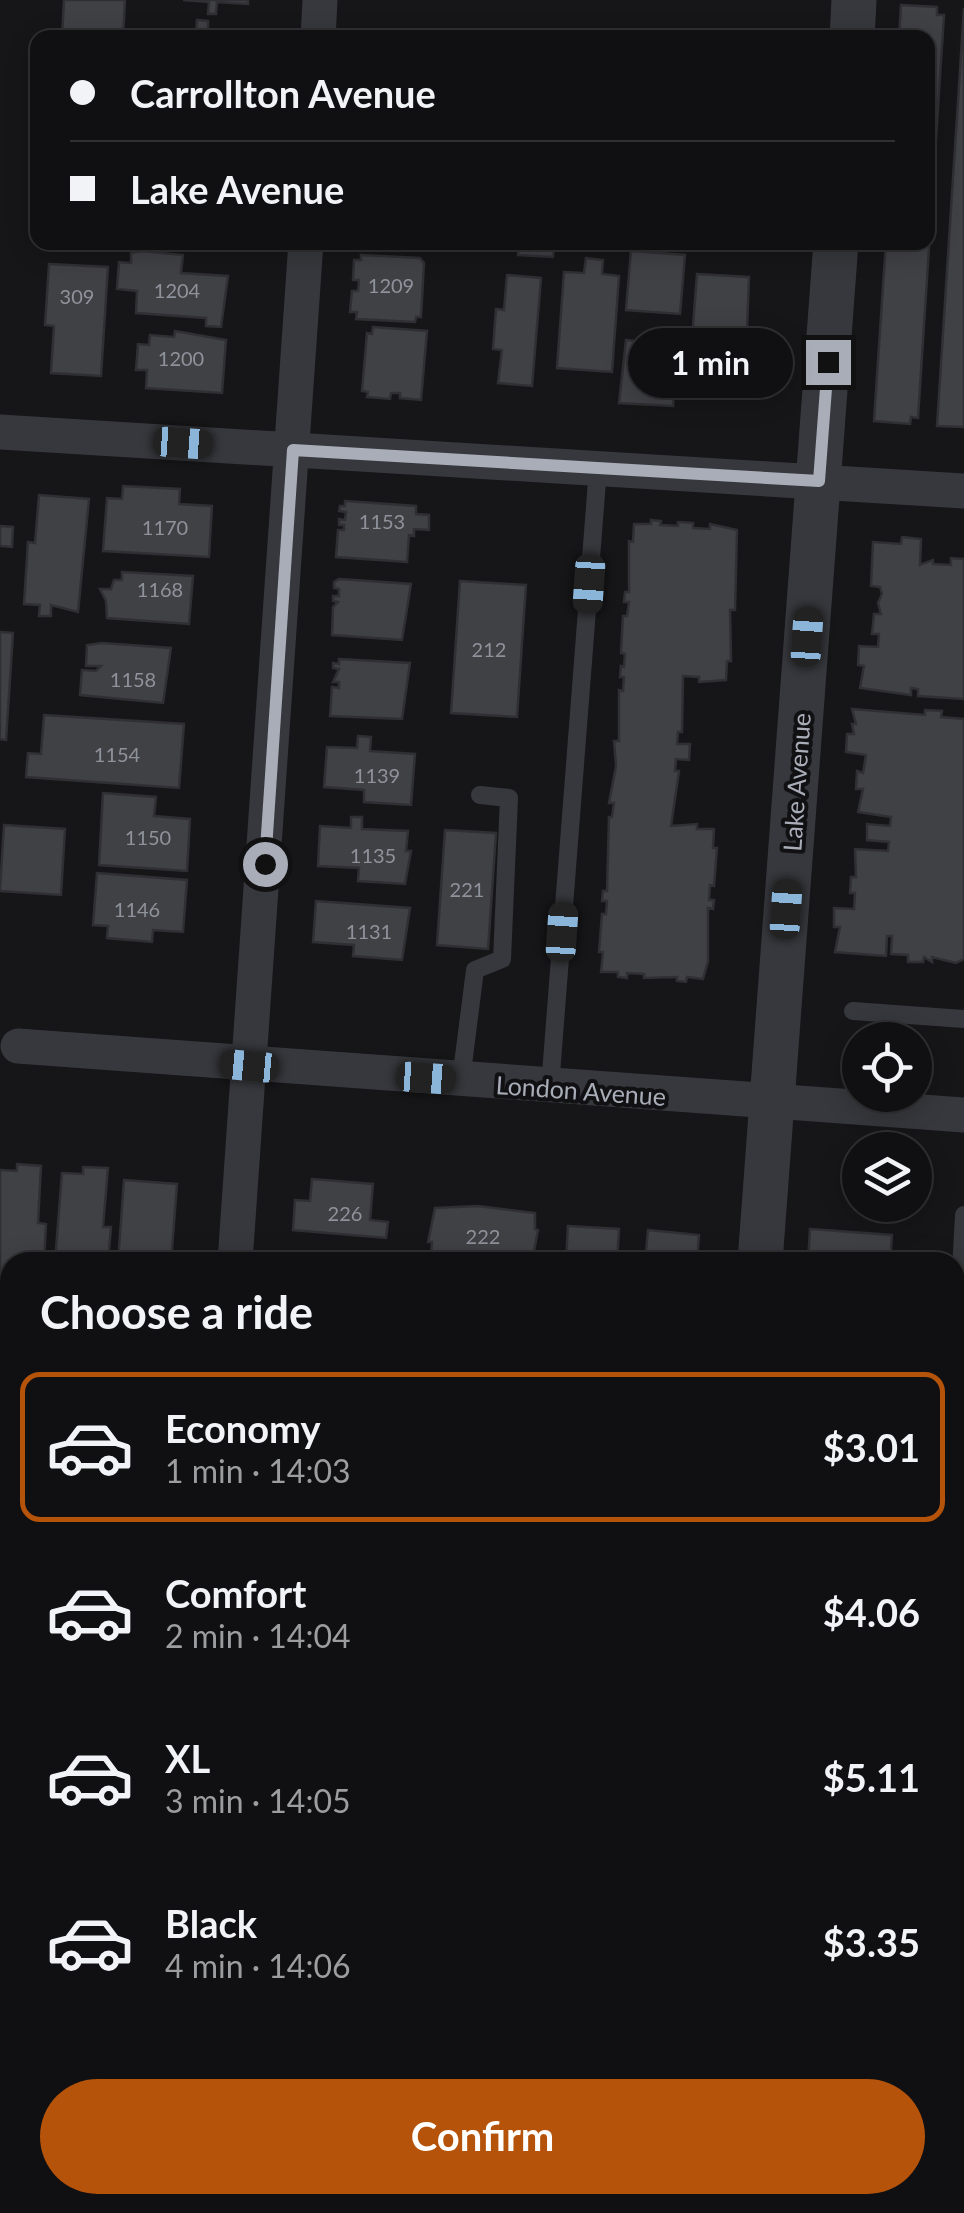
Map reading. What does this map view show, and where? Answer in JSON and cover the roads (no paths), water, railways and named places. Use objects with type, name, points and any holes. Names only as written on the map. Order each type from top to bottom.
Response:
[{"type":"street","points":[[318,30],[320,0]]},
{"type":"street","points":[[852,30],[854,0]]},
{"type":"street","points":[[236,1252],[306,250]]},
{"type":"street","name":"Lake Avenue","points":[[761,1252],[835,250]]},
{"type":"street","points":[[0,432],[964,491]]},
{"type":"street","name":"London Avenue","points":[[18,1046],[964,1116]]},
{"type":"lane","points":[[550,1088],[598,468]]},
{"type":"lane","points":[[461,1081],[475,970],[502,959],[509,798],[480,795]]},
{"type":"lane","points":[[854,1011],[964,1019]]},
{"type":"lane","points":[[962,1252],[964,1215]]}]
